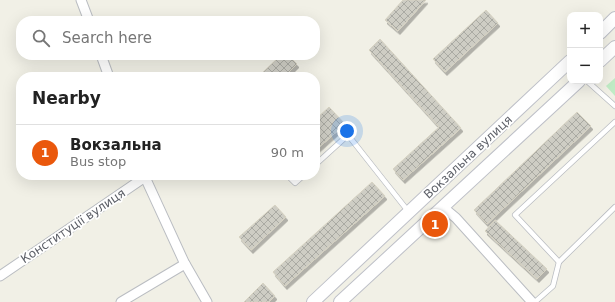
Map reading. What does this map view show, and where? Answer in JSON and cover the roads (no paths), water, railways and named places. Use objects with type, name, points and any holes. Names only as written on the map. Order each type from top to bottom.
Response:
[{"type":"street","points":[[81,0],[87,16]]},
{"type":"street","points":[[603,29],[615,18]]},
{"type":"street","points":[[603,58],[615,47]]},
{"type":"street","points":[[103,60],[107,72]]},
{"type":"street","name":"Вокзальна вулиця","points":[[313,302],[567,64]]},
{"type":"street","name":"Вокзальна вулиця","points":[[340,302],[444,208],[576,84]]},
{"type":"street","name":"Конституції вулиця","points":[[0,276],[139,180]]},
{"type":"street","points":[[147,180],[185,264],[207,302]]},
{"type":"street","points":[[444,208],[456,218],[533,302]]},
{"type":"street","points":[[121,302],[185,264]]},
{"type":"lane","points":[[590,84],[615,106]]},
{"type":"lane","points":[[559,262],[515,215],[615,122]]},
{"type":"lane","points":[[320,160],[348,135],[409,212]]},
{"type":"lane","points":[[533,302],[553,286],[559,262],[615,207]]},
{"type":"place","name":"Вокзальна","points":[[435,224]]}]
